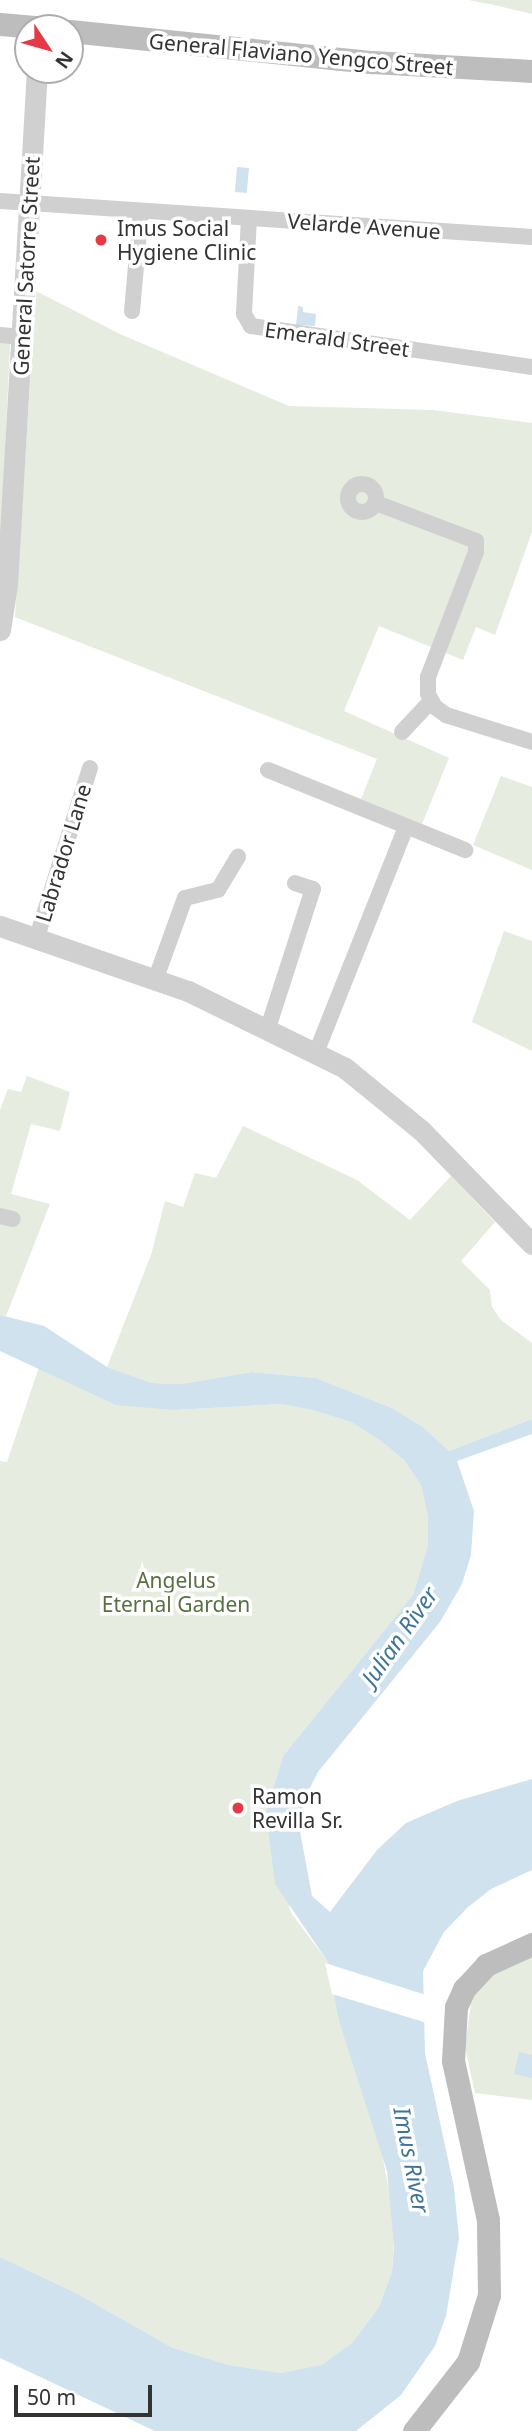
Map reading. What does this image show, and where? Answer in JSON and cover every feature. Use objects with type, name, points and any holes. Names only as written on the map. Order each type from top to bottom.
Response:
[{"type":"main road","name":"General Flaviano Yengco Street","points":[[84,32],[372,62],[532,71]]},
{"type":"main road","points":[[418,2430],[468,2362],[489,2295],[488,2220],[453,2062],[456,2007],[464,1989],[486,1965],[532,1944]]},
{"type":"street","name":"General Satorre Street","points":[[0,630],[7,585],[36,84]]},
{"type":"street","name":"Velarde Avenue","points":[[0,201],[532,237]]},
{"type":"street","points":[[132,311],[141,211]]},
{"type":"street","name":"Emerald Street","points":[[249,218],[244,314],[251,326],[532,367]]},
{"type":"street","points":[[0,335],[22,337]]},
{"type":"street","points":[[376,503],[475,541],[476,552],[428,677],[432,701],[446,715],[532,742]]},
{"type":"street","points":[[402,732],[432,701]]},
{"type":"street","name":"Labrador Lane","points":[[37,937],[90,768]]},
{"type":"street","points":[[268,770],[465,850]]},
{"type":"street","points":[[316,1053],[406,827]]},
{"type":"street","points":[[156,978],[185,898],[218,890],[239,857]]},
{"type":"street","points":[[268,1028],[313,889],[295,883]]},
{"type":"street","points":[[0,926],[156,978],[268,1028],[316,1053],[396,1107],[532,1244]]},
{"type":"green space","points":[[468,0],[532,0],[532,14],[494,5]]},
{"type":"green space","points":[[36,291],[120,334],[289,406],[433,410],[532,423],[532,532],[495,635],[476,627],[463,660],[379,626],[344,711],[449,758],[422,824],[361,799],[377,759],[15,617]]},
{"type":"green space","points":[[0,342],[10,343],[0,560]]},
{"type":"green space","points":[[501,776],[532,787],[532,870],[473,845]]},
{"type":"green space","points":[[504,931],[532,941],[532,1051],[472,1022]]},
{"type":"green space","points":[[27,1076],[70,1092],[60,1131],[31,1124],[11,1194],[50,1204],[6,1316],[0,1315],[0,1110],[8,1089],[21,1092]]},
{"type":"green space","points":[[243,1126],[357,1180],[410,1220],[451,1176],[495,1222],[461,1261],[490,1290],[492,1307],[501,1320],[532,1343],[532,1419],[449,1451],[423,1427],[392,1408],[316,1378],[252,1372],[181,1384],[152,1383],[107,1367],[151,1255],[165,1201],[183,1207],[195,1173],[216,1178]]},
{"type":"green space","name":"Angelus Eternal Garden","points":[[39,1367],[63,1380],[175,1410],[281,1404],[351,1422],[404,1460],[421,1485],[428,1517],[428,1545],[413,1595],[283,1756],[266,1812],[291,1913],[328,1962],[333,1977],[339,2021],[379,2137],[395,2224],[392,2271],[379,2307],[352,2343],[322,2366],[281,2373],[229,2365],[173,2348],[78,2294],[0,2257],[0,1461],[7,1462]]},
{"type":"green space","points":[[532,1953],[532,2100],[475,2093],[465,2047],[472,1996],[487,1975]]},
{"type":"water","points":[[237,167],[249,168],[247,193],[235,192]]},
{"type":"water","points":[[298,306],[303,307],[303,312],[316,314],[315,326],[296,325]]},
{"type":"water","points":[[0,1315],[44,1326],[107,1367],[152,1383],[181,1384],[252,1372],[316,1378],[392,1408],[423,1427],[449,1451],[532,1419],[532,1434],[457,1461],[474,1511],[471,1555],[462,1584],[440,1622],[318,1772],[306,1796],[299,1826],[312,1896],[330,1912],[377,1850],[406,1823],[457,1801],[532,1779],[532,1870],[491,1889],[467,1908],[444,1932],[423,1971],[425,2053],[454,2187],[459,2238],[446,2316],[435,2346],[401,2395],[356,2431],[155,2431],[0,2358],[0,2257],[78,2294],[173,2348],[229,2365],[281,2373],[322,2365],[352,2343],[379,2307],[392,2271],[394,2246],[387,2171],[339,2021],[328,1962],[275,1884],[266,1812],[283,1756],[413,1595],[428,1545],[428,1517],[421,1485],[404,1460],[381,1441],[351,1422],[312,1410],[281,1404],[175,1410],[116,1405],[0,1351]]},
{"type":"water","points":[[519,2052],[532,2055],[532,2078],[514,2074]]},
{"type":"pier","points":[[325,1963],[426,1995],[427,2023],[332,1994]]},
{"type":"place","name":"Imus Social Hygiene Clinic","points":[[101,240]]},
{"type":"place","name":"Ramon Revilla Sr.","points":[[238,1808]]},
{"type":"water label","name":"Julian River","points":[[399,1636]]},
{"type":"water label","name":"Imus River","points":[[412,2160]]}]
